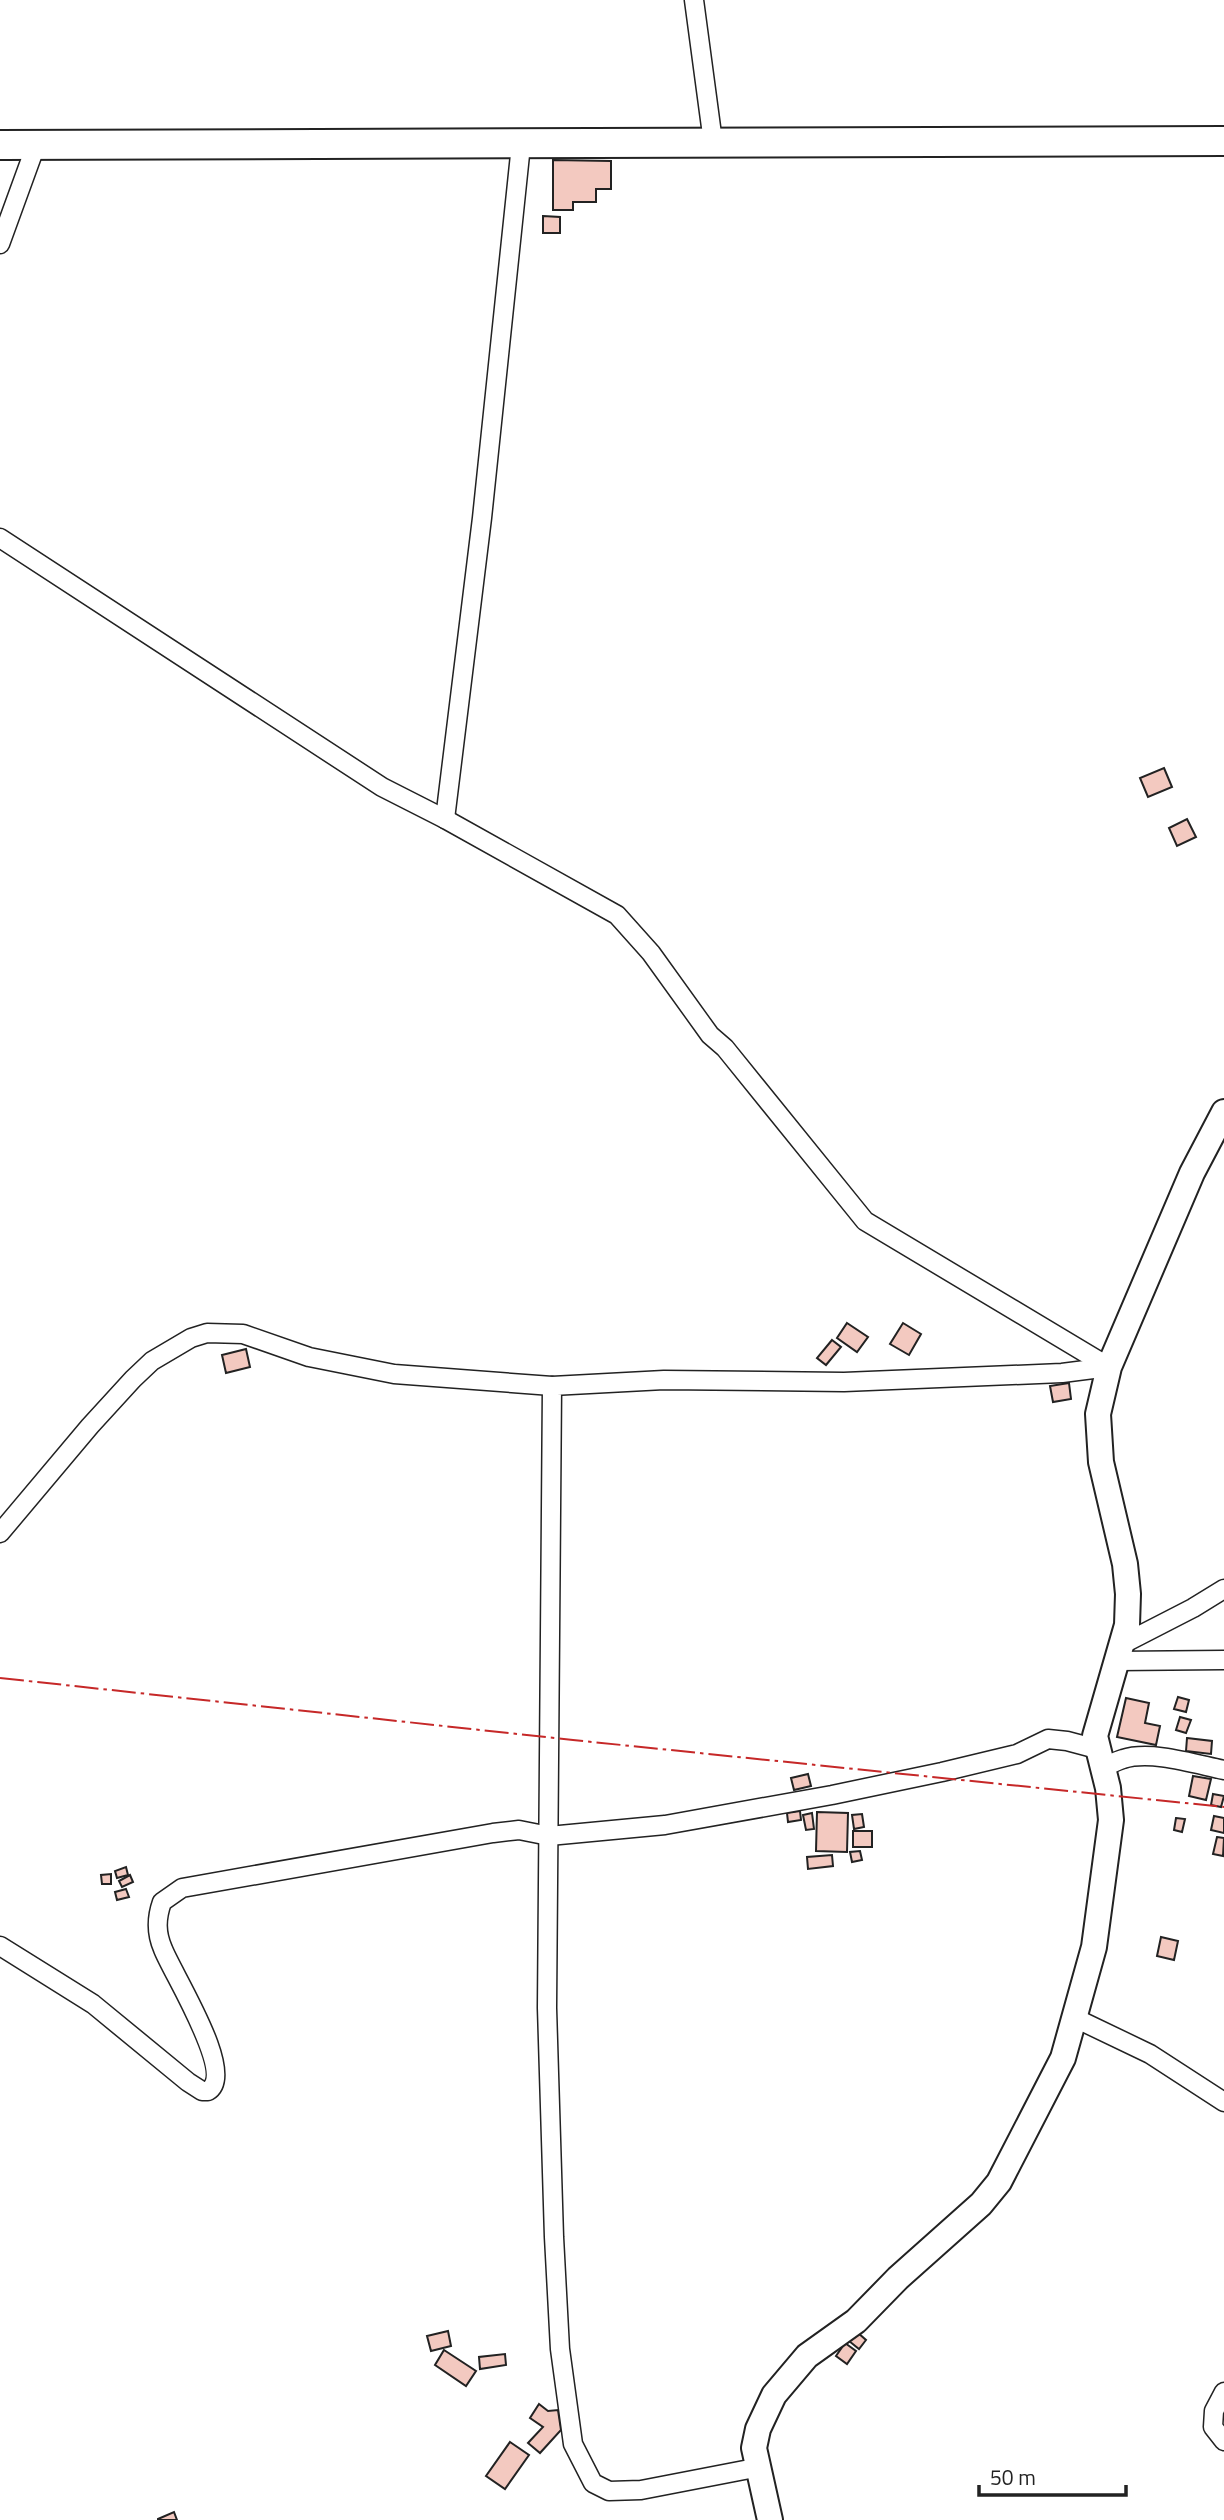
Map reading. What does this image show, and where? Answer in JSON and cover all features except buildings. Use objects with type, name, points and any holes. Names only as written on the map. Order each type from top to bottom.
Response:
[{"type":"main road","points":[[0,145],[1224,141]]},
{"type":"street","points":[[694,0],[713,142]]},
{"type":"street","points":[[0,244],[36,145]]},
{"type":"street","points":[[445,819],[482,518],[521,145]]},
{"type":"street","points":[[0,538],[382,787],[617,915],[651,953],[710,1035],[725,1048],[865,1221],[1109,1367]]},
{"type":"street","points":[[770,2520],[754,2448],[758,2429],[774,2395],[807,2356],[856,2321],[898,2278],[981,2204],[999,2182],[1063,2058],[1094,1947],[1111,1820],[1108,1788],[1095,1736],[1127,1625],[1127,1584],[1119,1535],[1101,1462],[1098,1414],[1109,1367],[1192,1173],[1224,1112]]},
{"type":"street","points":[[0,1533],[133,1379],[152,1362],[191,1338],[207,1333],[243,1334],[309,1357],[394,1374],[552,1386],[664,1380],[844,1382],[1062,1373],[1109,1367]]},
{"type":"street","points":[[552,1386],[547,2008],[554,2237],[561,2348],[573,2444],[593,2483],[609,2491],[641,2490],[760,2467]]},
{"type":"street","points":[[1119,1653],[1224,1589]]},
{"type":"street","points":[[1119,1653],[1224,1660]]},
{"type":"street","points":[[0,1946],[93,2004],[188,2082],[202,2091],[208,2091],[216,2084],[217,2076],[211,2051],[202,2026],[162,1948],[156,1925],[162,1902],[182,1888],[519,1830],[549,1836],[665,1825],[845,1793],[1017,1754],[1048,1739],[1067,1741],[1099,1758],[1175,1759],[1224,1769]]},
{"type":"street","points":[[1075,2018],[1150,2054],[1224,2102]]},
{"type":"street","points":[[1224,2392],[1214,2411],[1213,2427],[1215,2433],[1224,2441]]},
{"type":"power","points":[[0,1678],[1224,1807]]}]
